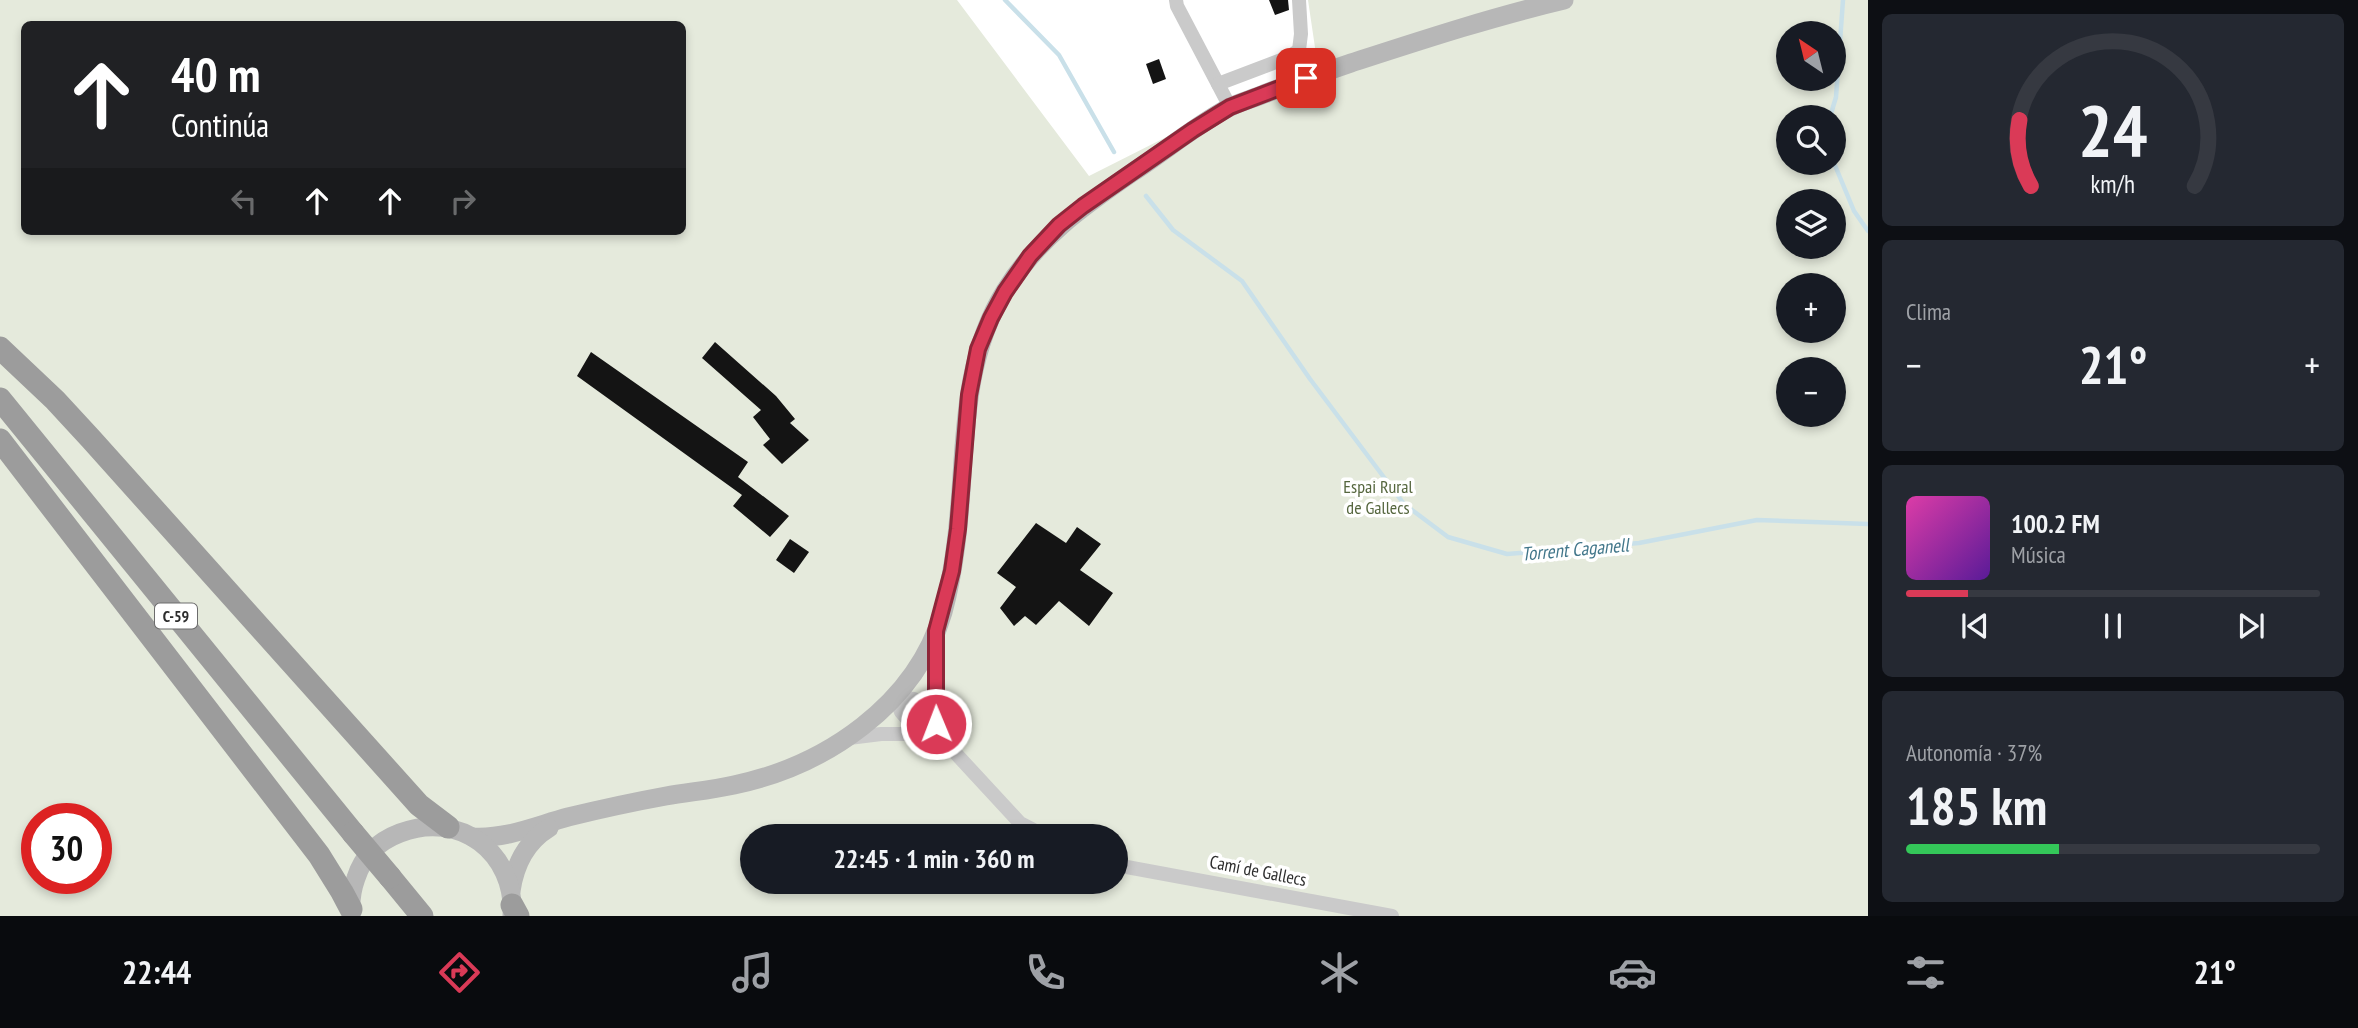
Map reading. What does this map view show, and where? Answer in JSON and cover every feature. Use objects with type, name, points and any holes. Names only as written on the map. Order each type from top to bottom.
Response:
[{"type":"highway","points":[[0,348],[55,400],[91,439],[419,805],[448,827]]},
{"type":"highway","name":"C-59","points":[[0,399],[422,916]]},
{"type":"highway","points":[[0,440],[319,855],[342,892],[351,913]]},
{"type":"main road","points":[[472,837],[500,837],[568,817],[758,779],[800,763],[848,738],[895,697],[925,654],[936,631],[942,615],[955,550],[971,383],[978,349],[1005,292],[1030,256],[1059,225],[1230,107],[1306,78],[1471,23],[1564,0]]},
{"type":"main road","points":[[513,907],[516,868],[530,842],[568,817]]},
{"type":"main road","points":[[351,913],[353,887],[359,866],[375,847],[393,836],[426,826],[448,827],[472,837],[485,847],[506,875],[513,907]]},
{"type":"street","points":[[1176,0],[1230,107]]},
{"type":"street","points":[[1218,84],[1289,57],[1299,50],[1299,0]]},
{"type":"street","points":[[936,631],[936,724]]},
{"type":"street","points":[[920,734],[901,712],[895,697],[914,699],[936,724],[947,744],[1022,824]]},
{"type":"street","points":[[848,738],[881,734],[920,734],[947,744]]},
{"type":"street","name":"Camí de Gallecs","points":[[1128,866],[1392,916]]},
{"type":"green space","name":"Espai Rural de Gallecs","points":[[0,0],[957,0],[1089,176],[1317,61],[1308,0],[1868,0],[1868,916],[0,916]]},
{"type":"building","points":[[1269,0],[1288,0],[1289,10],[1275,15]]},
{"type":"building","points":[[1159,59],[1166,79],[1153,84],[1146,64]]},
{"type":"building","points":[[715,342],[776,396],[795,419],[790,423],[809,440],[782,464],[763,445],[770,439],[753,417],[761,410],[702,358]]},
{"type":"building","points":[[591,352],[748,462],[738,477],[789,516],[770,537],[733,506],[742,495],[577,376]]},
{"type":"building","points":[[1036,523],[1066,543],[1077,527],[1101,544],[1080,570],[1113,593],[1089,626],[1059,601],[1036,625],[1025,616],[1014,626],[1000,608],[1016,587],[997,573]]},
{"type":"building","points":[[790,539],[809,552],[794,573],[776,560]]},
{"type":"waterway","name":"Torrent Caganell","points":[[1005,0],[1059,55],[1114,152]]},
{"type":"waterway","points":[[1834,105],[1843,0]]},
{"type":"waterway","points":[[1839,175],[1854,211],[1868,231]]},
{"type":"waterway","name":"Torrent Caganell","points":[[1146,196],[1173,230],[1242,281],[1310,379],[1404,504],[1448,537],[1507,554],[1639,543],[1757,520],[1868,524]]},
{"type":"route","points":[[936,724],[936,631],[952,571],[958,529],[969,395],[978,349],[1005,292],[1030,256],[1059,225],[1083,206],[1230,107],[1306,78]]}]
